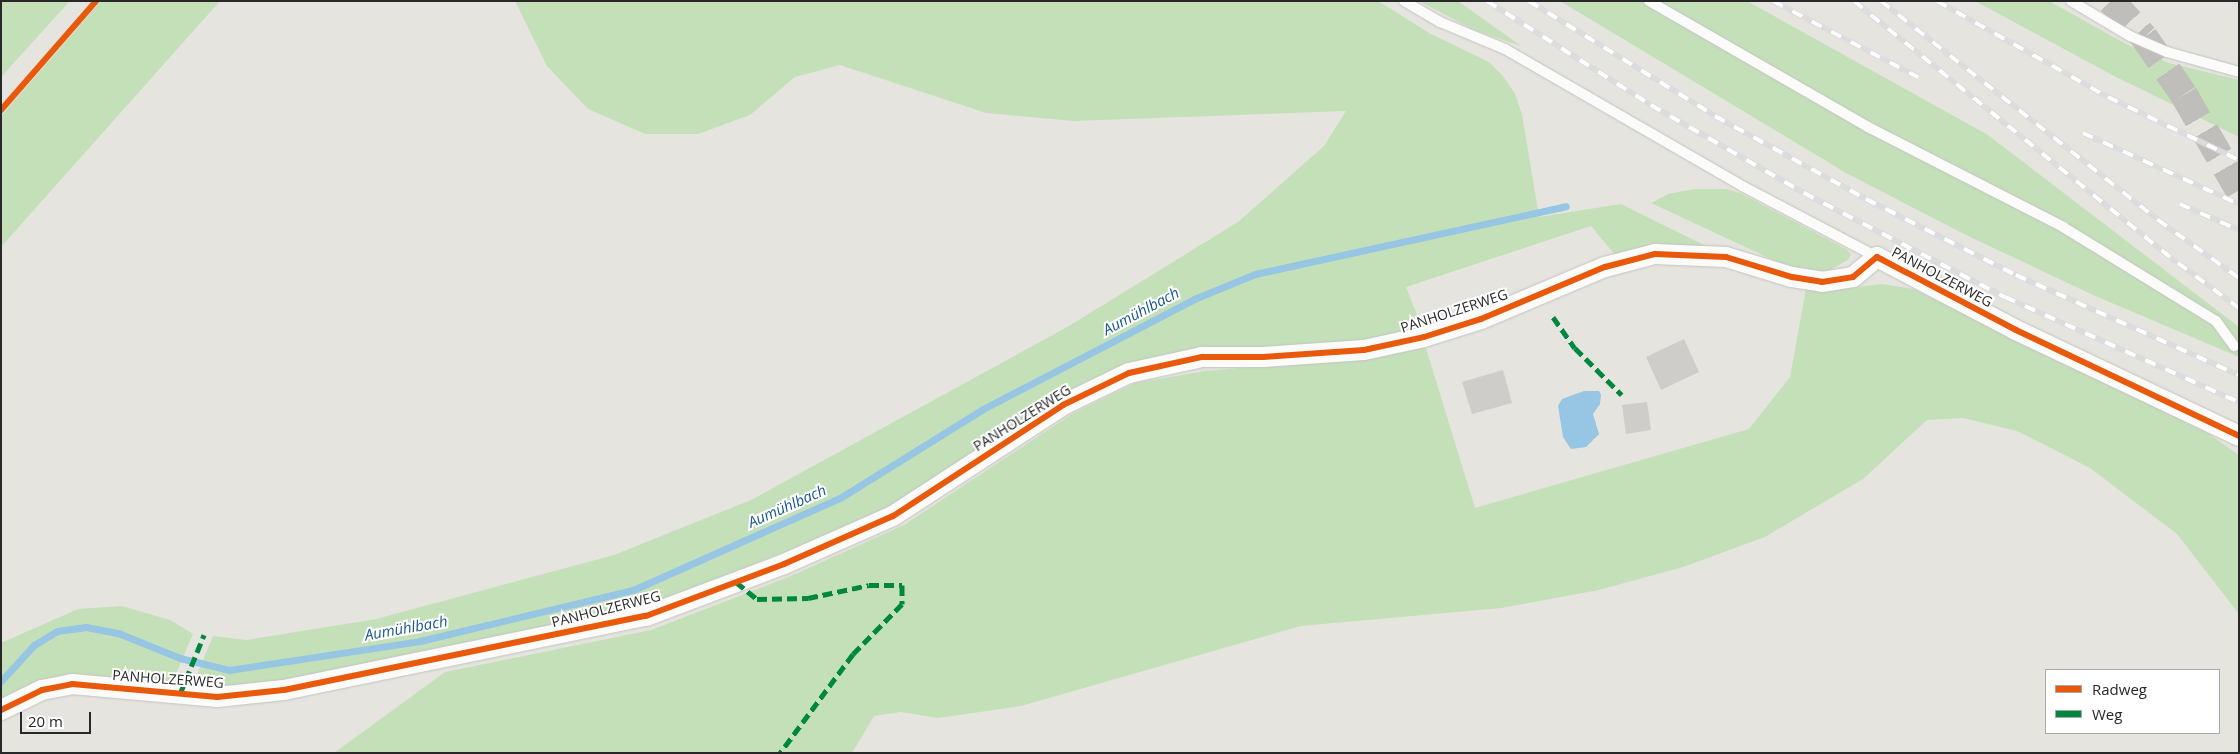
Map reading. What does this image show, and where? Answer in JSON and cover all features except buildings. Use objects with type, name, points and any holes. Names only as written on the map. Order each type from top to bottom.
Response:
[{"type":"street","name":"PANHOLZERWEG","points":[[1,710],[42,690],[72,684],[217,697],[284,690],[646,616],[784,564],[893,516],[1063,405],[1129,373],[1202,357],[1263,357],[1364,350],[1424,337],[1481,318],[1605,267],[1655,254],[1726,257],[1792,277],[1822,282],[1853,277],[1877,257],[2016,330],[2239,436]]},
{"type":"lane","points":[[1404,1],[1440,22],[1505,49],[1744,187],[1877,257]]},
{"type":"lane","points":[[1649,1],[1868,127],[2063,227],[2216,321],[2234,346]]},
{"type":"lane","points":[[2071,1],[2137,40],[2168,52],[2239,72]]},
{"type":"green space","points":[[1,1],[70,1],[1,77]]},
{"type":"green space","points":[[101,1],[220,1],[1,247],[1,116]]},
{"type":"green space","points":[[515,1],[1378,1],[1431,34],[1489,62],[1503,76],[1515,94],[1522,114],[1539,217],[1621,204],[1708,247],[1616,256],[1591,226],[1406,287],[1423,330],[1362,344],[1264,349],[1199,347],[1125,367],[890,510],[644,608],[282,685],[200,689],[197,675],[213,636],[247,640],[376,619],[614,555],[751,500],[1069,326],[1238,222],[1324,146],[1346,111],[1074,121],[986,113],[840,65],[795,77],[750,115],[698,134],[645,134],[588,109],[547,66]]},
{"type":"green space","points":[[1419,1],[1458,1],[1521,46],[1474,30]]},
{"type":"green space","points":[[1560,1],[1749,2],[1988,135],[2239,327],[2239,357],[2093,295],[1964,234],[1846,173]]},
{"type":"green space","points":[[1975,1],[2049,1],[2126,44],[2169,63],[2239,80],[2239,137],[2114,76]]},
{"type":"green space","points":[[1695,189],[1727,189],[1742,194],[1846,249],[1851,254],[1849,259],[1827,272],[1784,265],[1651,203],[1668,194]]},
{"type":"green space","points":[[1882,284],[1913,289],[2089,372],[2209,434],[2239,455],[2239,614],[2177,534],[2090,468],[2017,431],[1963,418],[1927,420],[1863,479],[1765,537],[1683,567],[1599,590],[1501,608],[1301,626],[1021,706],[938,718],[901,712],[874,716],[852,753],[334,753],[445,672],[651,630],[791,576],[904,525],[1072,414],[1135,383],[1205,371],[1365,358],[1425,345],[1475,508],[1749,429],[1790,377],[1806,289],[1827,291]]},
{"type":"green space","points":[[122,606],[170,620],[193,634],[174,678],[163,686],[124,681],[1,704],[1,643],[78,609]]},
{"type":"water","points":[[1584,391],[1599,391],[1601,395],[1600,404],[1593,414],[1599,434],[1586,447],[1571,449],[1563,437],[1558,406],[1562,399]]},
{"type":"waterway","name":"Aumühlbach","points":[[1,681],[34,645],[57,631],[86,627],[118,633],[180,658],[229,670],[420,641],[633,590],[840,498],[983,409],[1194,299],[1255,274],[1566,206]]},
{"type":"tunnel","points":[[2111,1],[2144,37],[2184,95],[2239,190]]},
{"type":"railway","points":[[1487,1],[1651,105],[1804,193],[2005,297],[2239,402]]},
{"type":"railway","points":[[1529,1],[1715,116],[1866,199],[2016,275],[2239,375]]},
{"type":"railway","points":[[1773,1],[1918,77]]},
{"type":"railway","points":[[1854,1],[2178,263],[2239,308]]},
{"type":"railway","points":[[1881,1],[2158,220],[2239,278]]},
{"type":"railway","points":[[1937,1],[2108,97],[2239,160]]},
{"type":"railway","points":[[2083,133],[2239,204]]},
{"type":"railway","points":[[2180,204],[2239,230]]},
{"type":"marked path","points":[[1553,317],[1575,348],[1622,395]]},
{"type":"marked path","points":[[736,582],[757,599],[808,598],[869,585],[902,585],[902,604],[853,654],[780,753]]},
{"type":"marked path","points":[[180,694],[204,635]]},
{"type":"cycle path","points":[[1,110],[96,1]]},
{"type":"cycle path","points":[[1,710],[42,690],[72,684],[217,697],[284,690],[646,616],[784,564],[893,516],[1063,405],[1129,373],[1202,357],[1263,357],[1364,350],[1424,337],[1481,319],[1605,267],[1655,254],[1726,257],[1792,277],[1822,282],[1853,277],[1877,257],[2016,330],[2239,436]]}]
